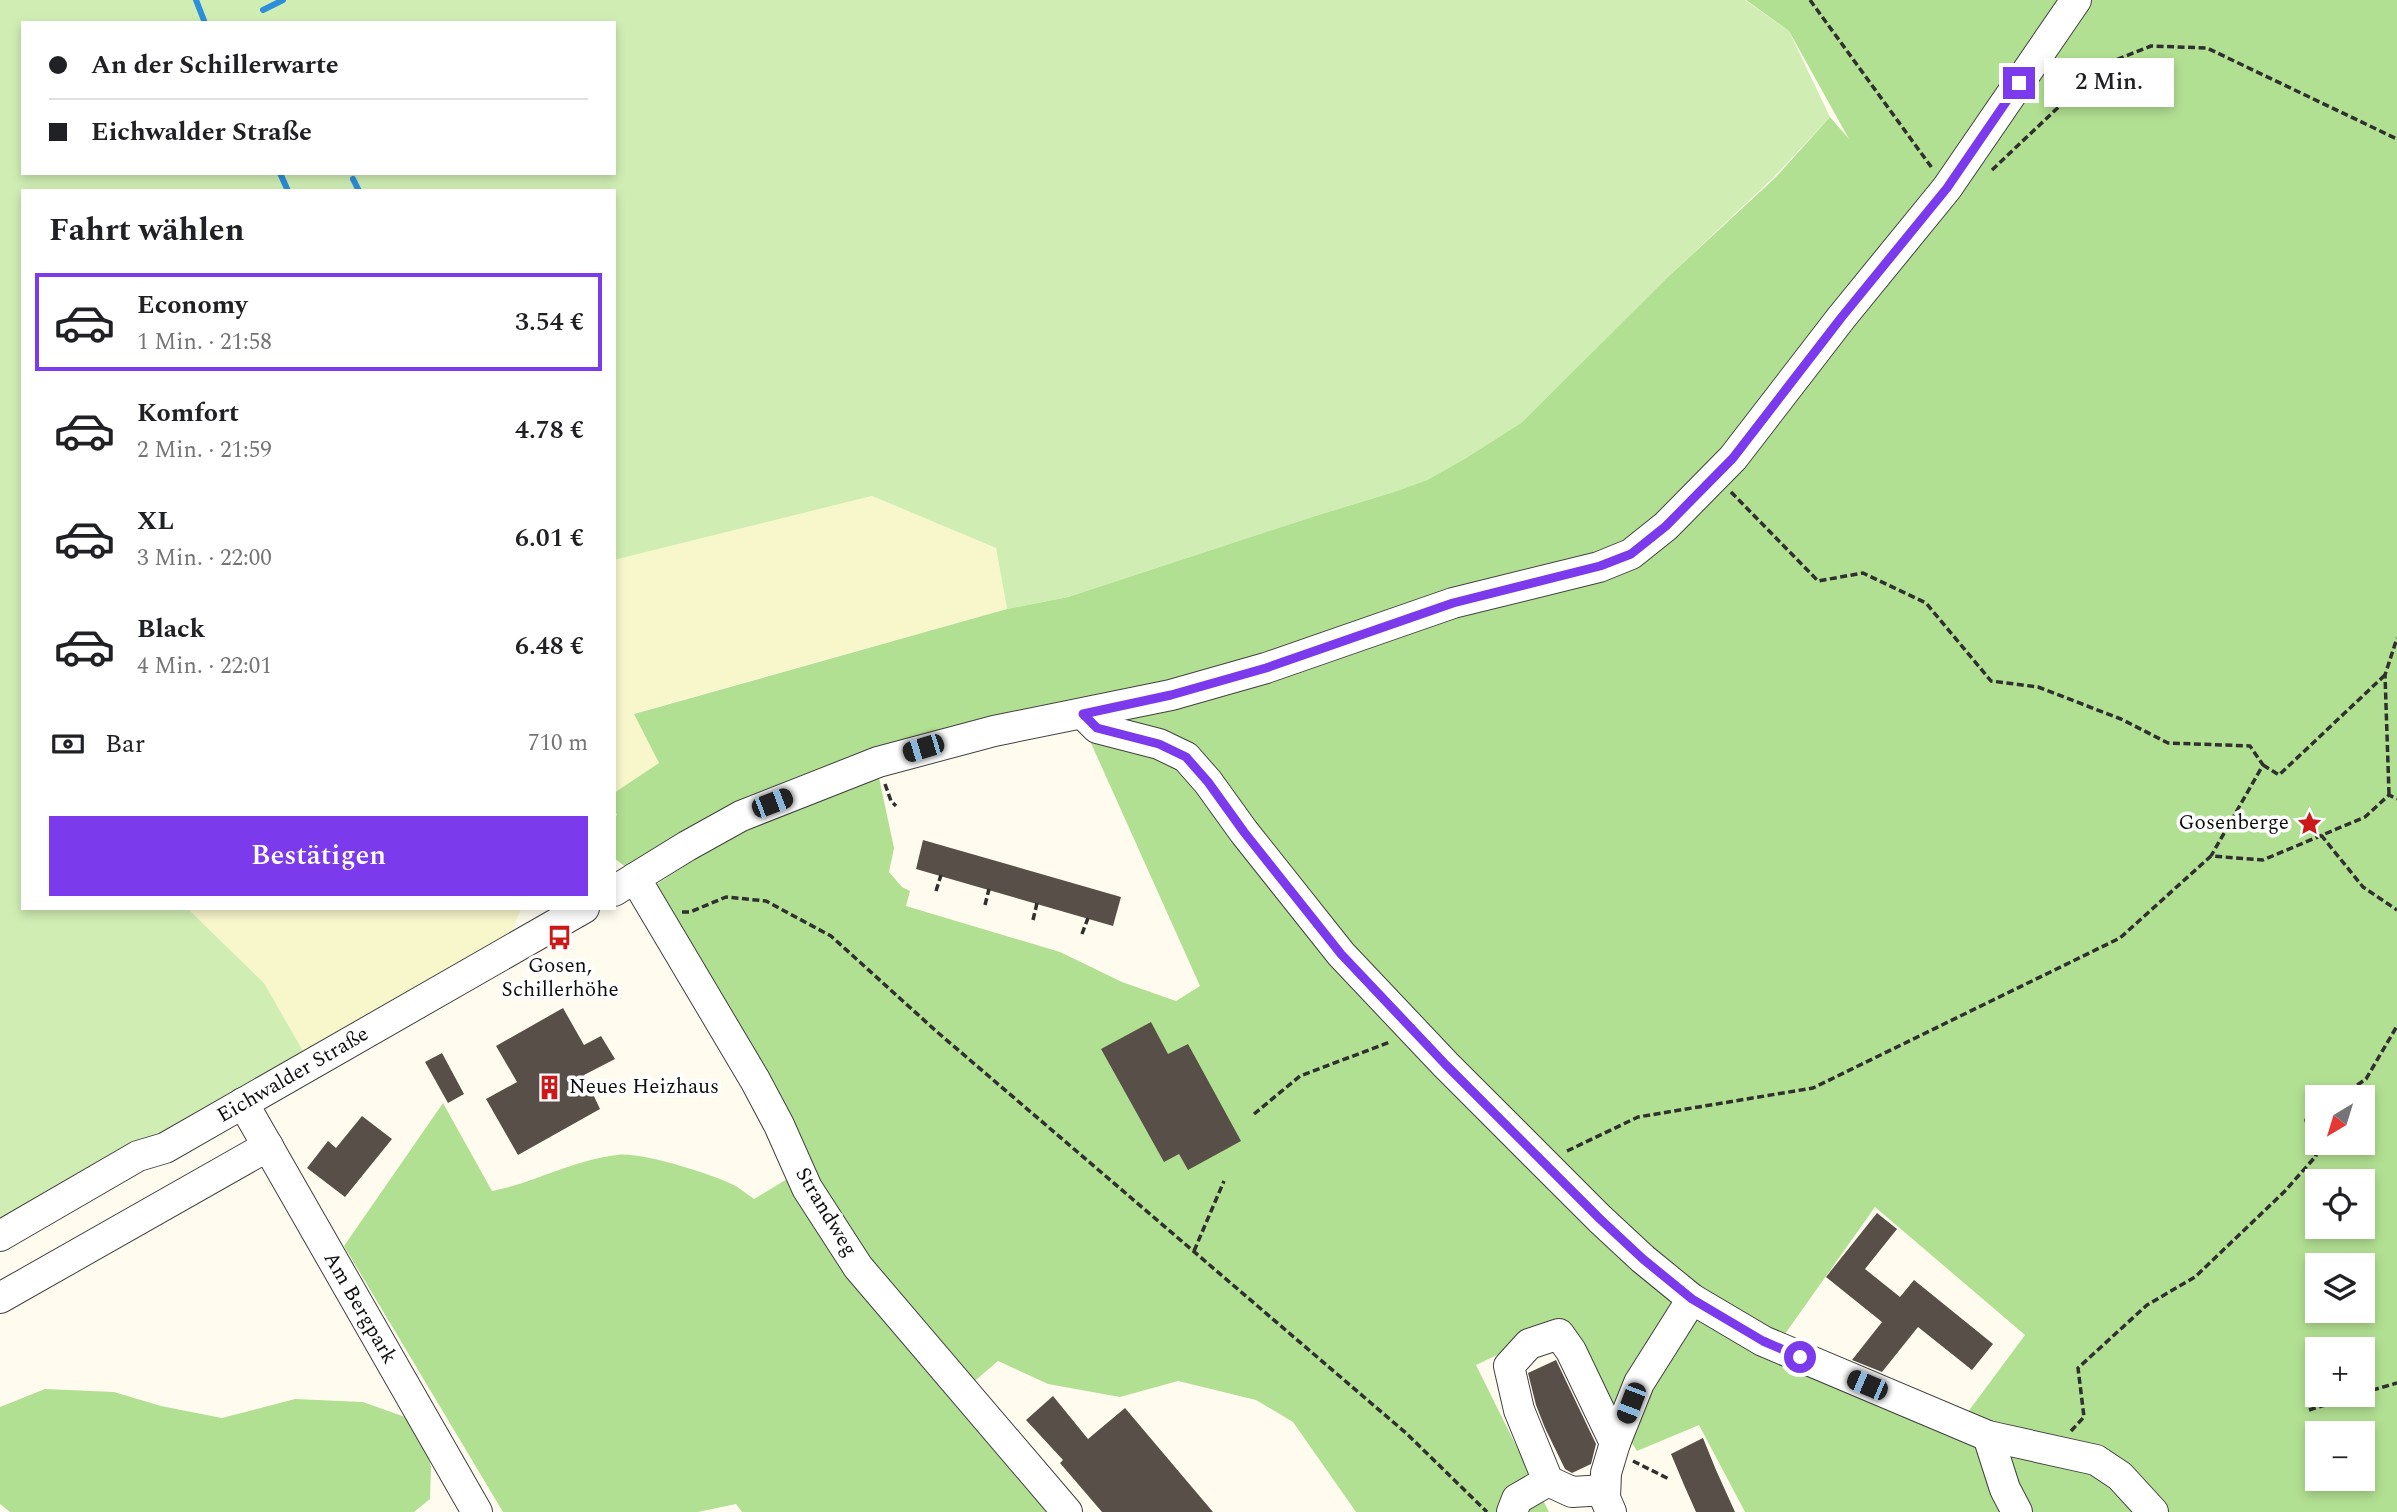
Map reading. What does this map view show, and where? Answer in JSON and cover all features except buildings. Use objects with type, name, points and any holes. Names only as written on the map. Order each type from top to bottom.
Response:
[{"type":"street","points":[[625,884],[741,817],[878,762],[994,731],[1171,695],[1266,668],[1453,603],[1600,566],[1631,554],[1666,526],[1733,458],[1841,318],[1947,188],[2074,2]]},
{"type":"street","points":[[1083,714],[1097,728],[1159,744],[1186,757],[1341,954],[1543,1162],[1643,1259],[1692,1299],[1763,1341],[1988,1436],[2096,1460],[2120,1476],[2153,1512]]},
{"type":"street","name":"Strandweg","points":[[625,884],[657,915],[761,1091],[807,1188],[858,1267],[1067,1512]]},
{"type":"street","name":"Eichwalder Straße","points":[[0,1236],[138,1156],[165,1148],[243,1104],[542,921],[578,910]]},
{"type":"street","name":"Am Bergpark","points":[[243,1104],[477,1512]]},
{"type":"street","points":[[0,1298],[268,1146]]},
{"type":"street","points":[[1614,1448],[1571,1351],[1559,1334],[1529,1344],[1508,1366],[1519,1410],[1548,1481],[1572,1492],[1608,1501],[1606,1473],[1639,1383],[1692,1299]]},
{"type":"street","points":[[1988,1436],[2005,1489],[2017,1512]]},
{"type":"street","points":[[1512,1512],[1517,1499],[1548,1481]]},
{"type":"path","points":[[1810,0],[1947,188]]},
{"type":"path","points":[[1986,175],[2103,65],[2151,46],[2207,48],[2397,139]]},
{"type":"path","points":[[1716,477],[1818,581],[1863,573],[1926,603],[1991,681],[2038,687],[2121,719],[2168,743],[2250,746],[2263,765],[2279,775],[2385,675]]},
{"type":"path","points":[[2211,856],[2263,860],[2365,817],[2389,795],[2385,675],[2397,638]]},
{"type":"path","points":[[1543,1162],[1638,1117],[1813,1088],[2120,938],[2211,856],[2263,765]]},
{"type":"path","points":[[2389,795],[2397,799]]},
{"type":"path","points":[[2321,835],[2363,887],[2397,910]]},
{"type":"path","points":[[936,891],[940,875]]},
{"type":"path","points":[[985,905],[989,890]]},
{"type":"path","points":[[657,915],[690,912],[726,897],[766,901],[831,936],[936,1031],[1406,1433],[1487,1512]]},
{"type":"path","points":[[1033,920],[1037,903]]},
{"type":"path","points":[[1082,934],[1088,918]]},
{"type":"path","points":[[2357,1085],[2366,1079],[2397,1026]]},
{"type":"path","points":[[1254,1114],[1300,1076],[1415,1032]]},
{"type":"path","points":[[2053,1450],[2084,1417],[2078,1367],[2147,1305],[2195,1277],[2284,1192],[2316,1155]]},
{"type":"path","points":[[1194,1251],[1224,1181]]},
{"type":"path","points":[[2375,1390],[2397,1383]]},
{"type":"path","points":[[2309,1410],[2319,1407]]},
{"type":"path","points":[[1614,1448],[1669,1479]]},
{"type":"shaded area","points":[[872,496],[996,548],[1007,609],[635,713],[659,763],[616,792],[616,560]]},
{"type":"shaded area","points":[[189,910],[520,910],[512,932],[303,1051],[264,983]]},
{"type":"green space","points":[[0,0],[1745,0],[1789,31],[1830,117],[1773,178],[1670,275],[1521,423],[1427,480],[1394,492],[1068,597],[1007,609],[996,548],[872,496],[616,560],[616,189],[21,189],[21,910],[189,910],[264,983],[303,1051],[0,1230]]},
{"type":"green space","points":[[1746,0],[2397,0],[2397,1512],[1745,1512],[1699,1425],[1637,1451],[1558,1326],[1476,1365],[1549,1512],[1356,1512],[1293,1422],[1256,1400],[1178,1381],[1120,1397],[1048,1384],[998,1361],[970,1385],[1080,1512],[742,1512],[736,1504],[698,1512],[503,1512],[344,1246],[443,1103],[492,1191],[585,1162],[617,1155],[659,1160],[695,1170],[736,1186],[754,1199],[787,1179],[654,886],[747,825],[878,773],[894,848],[889,872],[902,887],[910,891],[906,906],[1060,952],[1122,982],[1176,1001],[1200,986],[1086,732],[1095,697],[847,758],[785,786],[627,868],[616,860],[616,792],[659,763],[634,714],[1007,609],[1068,597],[1427,480],[1521,423],[1670,275],[1775,178],[1830,117],[1849,139],[1789,31]],"holes":[[[1875,1207],[2025,1335],[1962,1420],[1780,1341]]]},
{"type":"green space","points":[[45,1389],[114,1392],[161,1406],[222,1418],[295,1399],[363,1402],[405,1417],[422,1435],[431,1467],[430,1499],[414,1512],[10,1512],[0,1504],[0,1407]]},
{"type":"waterway","points":[[196,0],[204,21]]},
{"type":"waterway","points":[[263,10],[283,0]]},
{"type":"waterway","points":[[281,175],[287,189]]},
{"type":"waterway","points":[[353,179],[358,189]]},
{"type":"place","name":"Gosenberge","points":[[2309,823]]},
{"type":"place","name":"Gosen, Schillerhöhe","points":[[560,937]]},
{"type":"place","name":"Neues Heizhaus","points":[[549,1087]]},
{"type":"route","points":[[1800,1357],[1763,1341],[1692,1299],[1600,1219],[1446,1065],[1341,954],[1186,757],[1159,744],[1097,728],[1083,714],[1171,695],[1266,668],[1453,603],[1600,566],[1631,554],[1666,526],[1733,458],[1841,318],[1947,188],[2019,83]]}]
